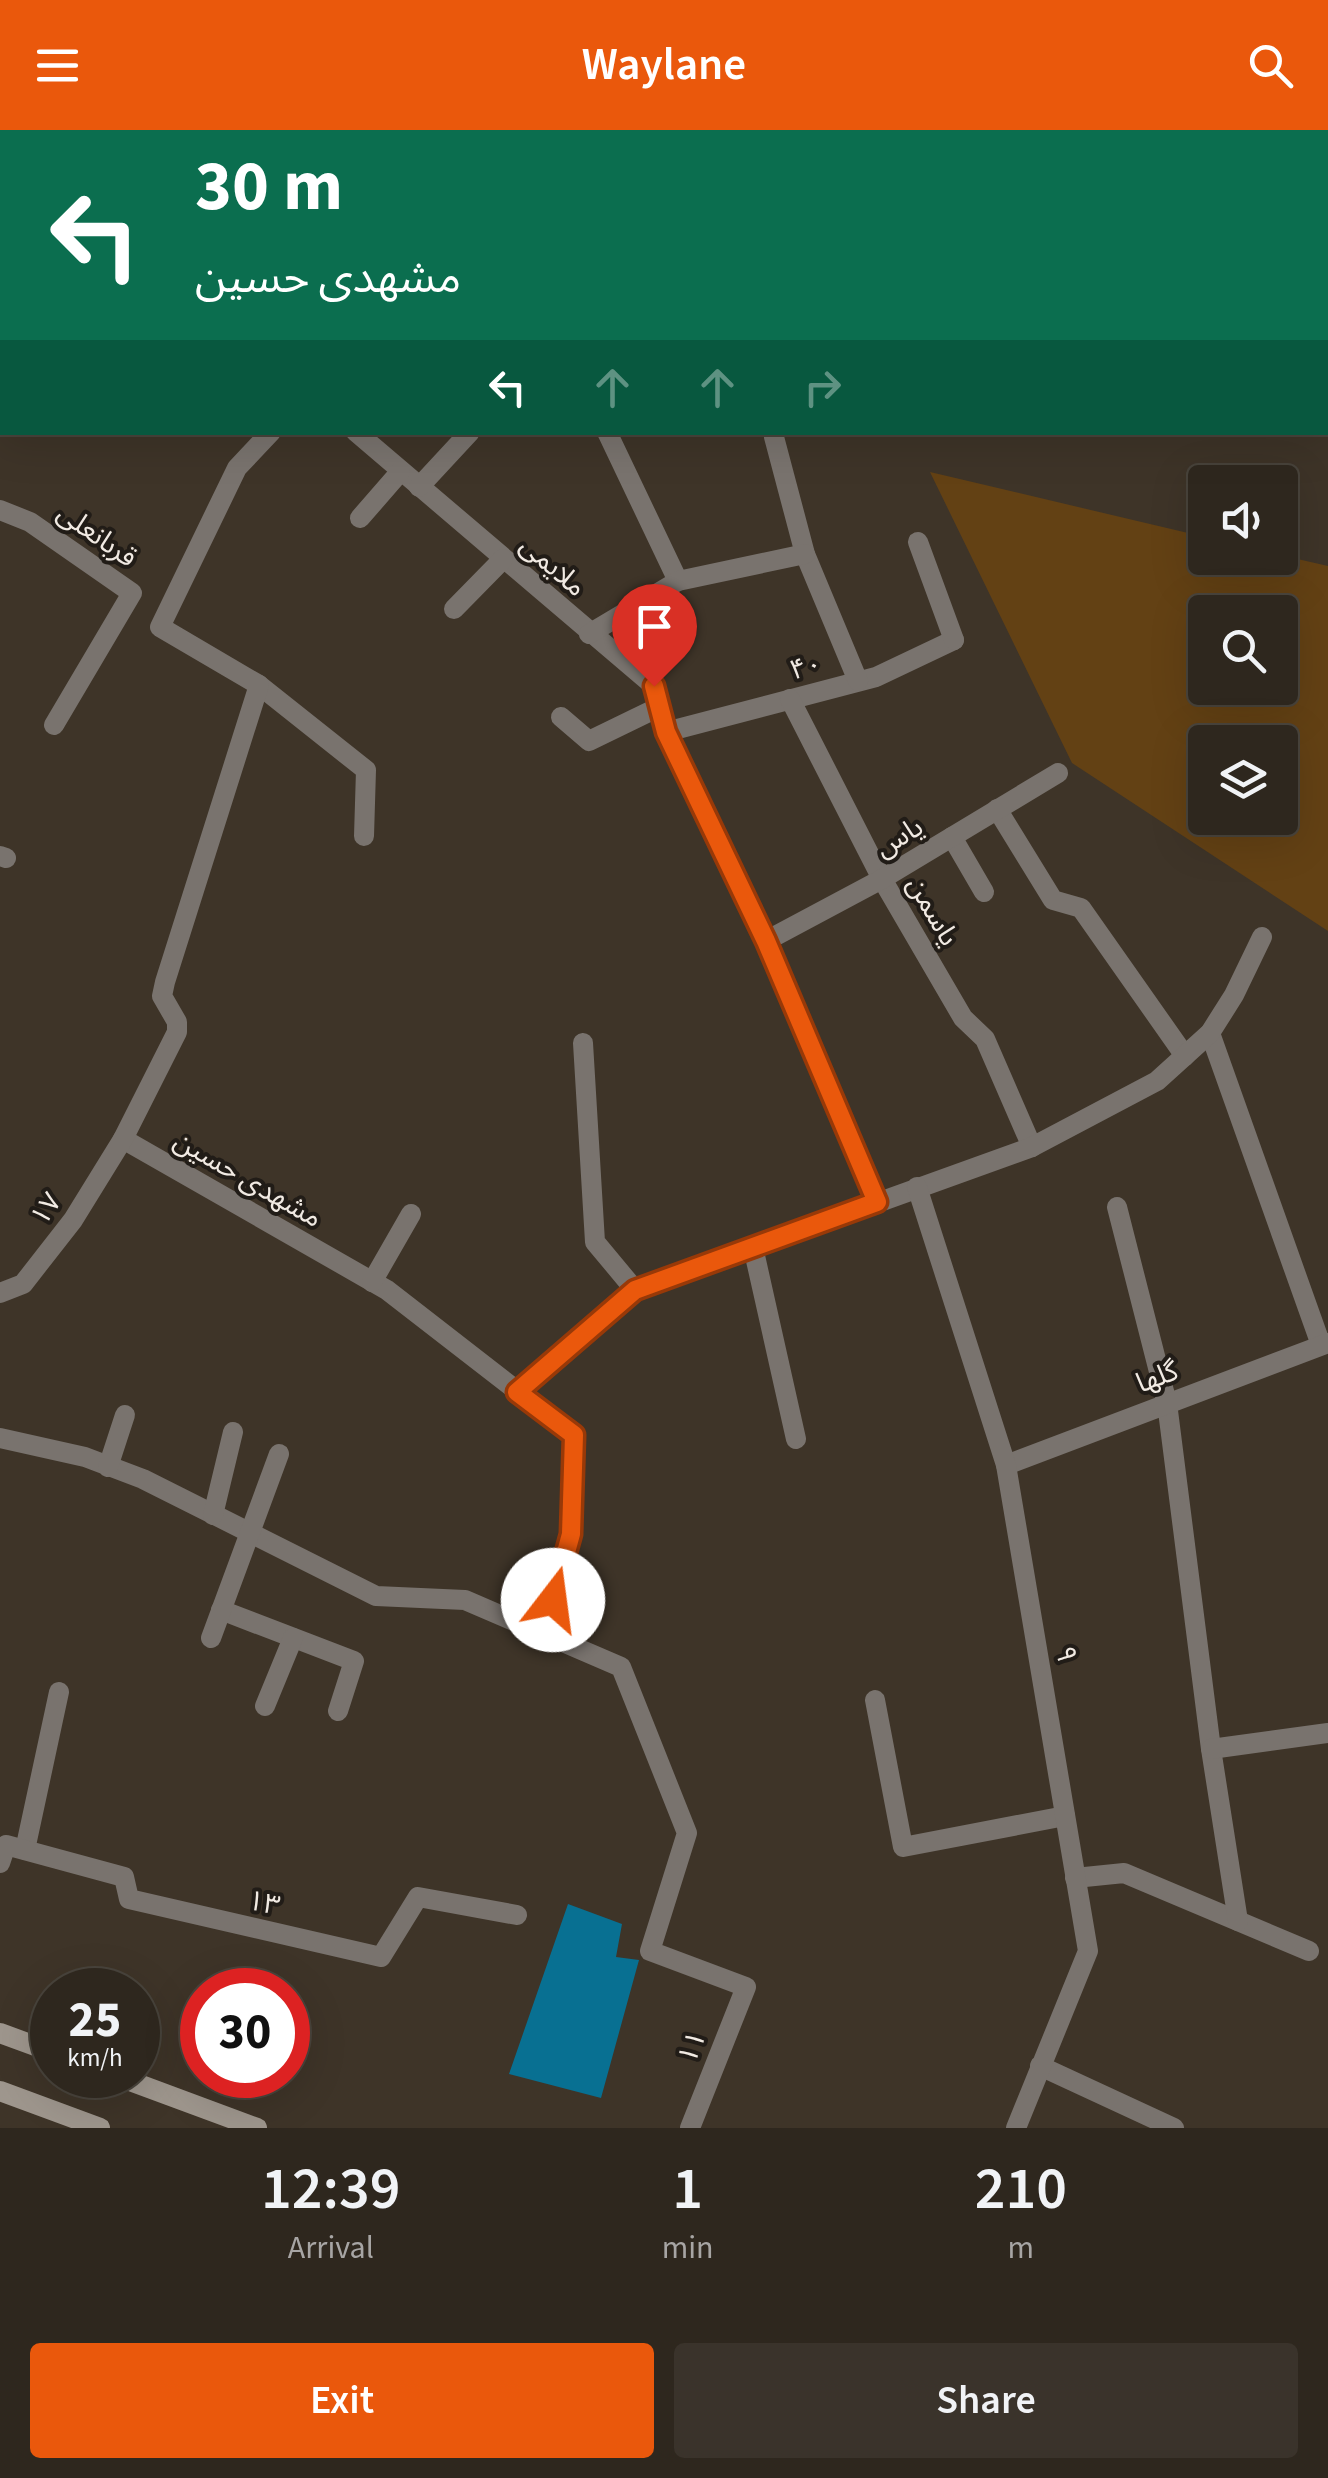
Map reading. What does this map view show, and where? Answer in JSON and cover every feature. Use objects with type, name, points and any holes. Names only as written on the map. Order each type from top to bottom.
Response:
[{"type":"main road","points":[[0,2033],[30,2044]]},
{"type":"main road","points":[[0,2091],[100,2128]]},
{"type":"main road","points":[[160,2092],[257,2128]]},
{"type":"street","points":[[268,435],[237,468],[160,627],[259,684],[366,770],[364,836]]},
{"type":"street","name":"ملایمی","points":[[359,435],[654,686],[666,732],[766,941],[877,1202]]},
{"type":"street","points":[[418,487],[467,435]]},
{"type":"street","points":[[608,435],[678,581]]},
{"type":"street","points":[[774,437],[806,554],[858,682]]},
{"type":"street","points":[[360,518],[400,472]]},
{"type":"street","name":"قربانعلی","points":[[0,510],[30,522],[132,593],[54,725]]},
{"type":"street","name":"۴۰","points":[[666,732],[858,682],[954,640],[918,542]]},
{"type":"street","points":[[590,634],[678,581],[806,554]]},
{"type":"street","points":[[454,609],[503,559]]},
{"type":"street","points":[[123,1140],[176,1032],[177,1022],[162,996],[165,982],[259,684]]},
{"type":"street","name":"یاسمن","points":[[790,699],[882,879],[963,1018],[985,1039],[1032,1146]]},
{"type":"street","points":[[561,717],[590,741],[659,707]]},
{"type":"street","name":"یاس","points":[[766,941],[882,879],[1058,772]]},
{"type":"street","points":[[998,809],[1053,900],[1081,908],[1185,1056]]},
{"type":"street","points":[[952,837],[984,892]]},
{"type":"street","points":[[517,1392],[635,1290],[1032,1146],[1158,1080],[1210,1033],[1234,995],[1262,936]]},
{"type":"street","points":[[1210,1033],[1325,1344]]},
{"type":"street","points":[[583,1043],[594,1242],[635,1290]]},
{"type":"street","name":"مشهدی حسین","points":[[123,1140],[387,1290],[574,1435],[571,1534],[544,1634]]},
{"type":"street","name":"۱۷","points":[[0,1293],[23,1284],[51,1252],[123,1140]]},
{"type":"street","name":"۹","points":[[917,1187],[1006,1465],[1088,1951],[1016,2128]]},
{"type":"street","points":[[1117,1207],[1166,1403],[1211,1749],[1238,1921]]},
{"type":"street","points":[[372,1282],[411,1214]]},
{"type":"street","points":[[753,1247],[796,1439]]},
{"type":"street","name":"گلها","points":[[1006,1465],[1325,1344]]},
{"type":"street","points":[[108,1466],[125,1414]]},
{"type":"street","points":[[212,1515],[233,1432]]},
{"type":"street","points":[[0,1438],[85,1457],[143,1479],[376,1596],[464,1600],[544,1634]]},
{"type":"street","points":[[211,1638],[280,1454]]},
{"type":"street","points":[[221,1610],[354,1661],[338,1712]]},
{"type":"street","name":"۱۱","points":[[544,1634],[621,1667],[688,1833],[650,1950],[746,1987],[690,2128]]},
{"type":"street","points":[[264,1706],[293,1638]]},
{"type":"street","points":[[0,1863],[6,1845],[25,1850],[60,1692]]},
{"type":"street","points":[[875,1700],[904,1847],[1065,1816]]},
{"type":"street","points":[[1211,1749],[1328,1733]]},
{"type":"street","name":"۱۳","points":[[25,1850],[124,1877],[128,1899],[381,1957],[418,1896],[516,1914]]},
{"type":"street","points":[[1075,1878],[1124,1873],[1309,1951]]},
{"type":"street","points":[[1040,2066],[1174,2128]]},
{"type":"shaded area","points":[[930,472],[1188,533],[1188,575],[1298,575],[1298,559],[1328,566],[1328,931],[1072,763]]},
{"type":"building","points":[[568,1904],[622,1924],[616,1957],[639,1960],[601,2098],[509,2074]]},
{"type":"route","points":[[553,1600],[571,1534],[574,1435],[517,1392],[635,1290],[877,1202],[766,941],[666,732],[654,686]]}]
